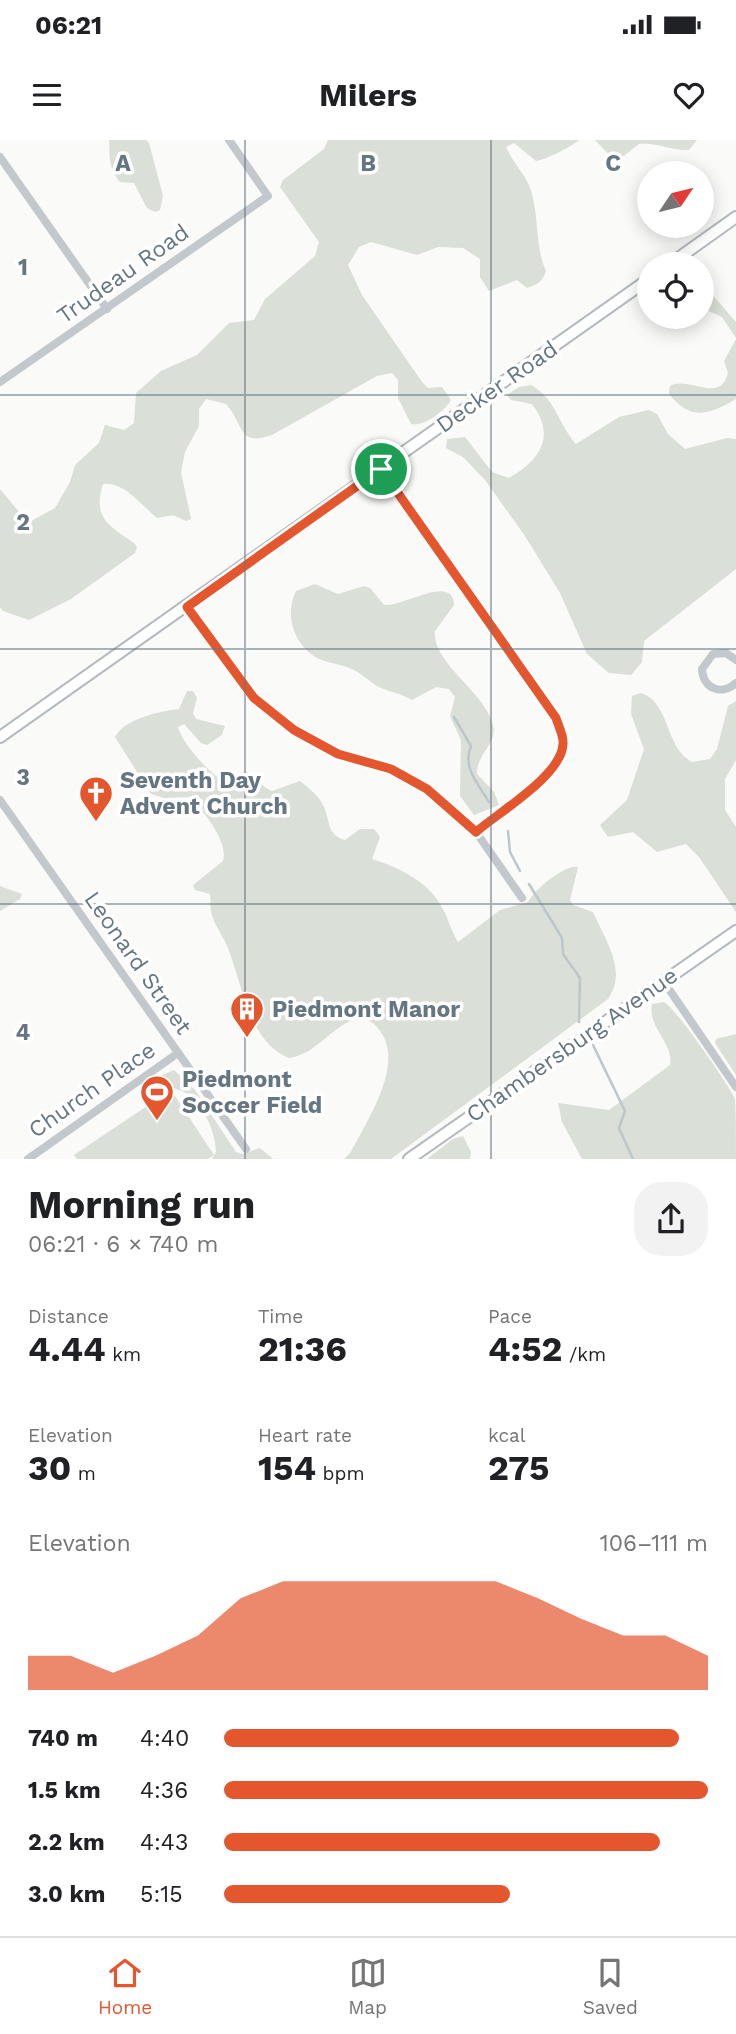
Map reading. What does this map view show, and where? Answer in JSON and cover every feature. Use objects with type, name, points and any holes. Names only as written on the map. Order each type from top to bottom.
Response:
[{"type":"street","name":"Trudeau Road","points":[[0,382],[268,196],[229,140]]},
{"type":"street","points":[[0,157],[107,309]]},
{"type":"street","points":[[687,252],[736,218]]},
{"type":"street","name":"Decker Road","points":[[0,737],[637,288]]},
{"type":"street","points":[[381,469],[556,718],[564,744],[556,764],[545,779],[476,832]]},
{"type":"street","points":[[187,607],[254,698],[284,722],[338,754],[391,769],[427,789],[476,832],[523,898]]},
{"type":"street","points":[[736,660],[726,653],[713,654],[702,670],[705,681],[714,689],[726,690],[736,683]]},
{"type":"street","name":"Leonard Street","points":[[0,800],[246,1149]]},
{"type":"street","name":"Chambersburg Avenue","points":[[409,1159],[736,931]]},
{"type":"street","points":[[664,982],[736,1087]]},
{"type":"street","name":"Church Place","points":[[27,1159],[178,1053]]},
{"type":"shaded area","points":[[109,140],[146,140],[149,143],[163,196],[160,210],[155,212],[147,208],[134,183],[120,182],[116,177],[110,162]]},
{"type":"shaded area","points":[[328,140],[579,140],[536,161],[514,143],[506,147],[529,185],[546,271],[543,278],[527,288],[517,280],[489,291],[480,277],[480,259],[463,248],[438,247],[417,255],[371,242],[359,247],[348,265],[362,295],[422,382],[428,388],[442,387],[451,400],[444,409],[428,421],[411,424],[398,398],[398,380],[392,373],[377,376],[272,435],[253,438],[243,432],[226,404],[206,399],[199,409],[199,426],[185,452],[181,472],[191,519],[186,521],[173,515],[157,518],[125,490],[111,484],[103,484],[100,496],[102,514],[111,526],[134,543],[137,547],[135,553],[71,599],[29,620],[3,611],[0,607],[0,489],[25,519],[33,520],[55,508],[70,482],[75,465],[99,443],[105,425],[124,430],[134,423],[136,393],[161,371],[197,355],[229,323],[254,320],[265,299],[315,256],[319,242],[280,187],[283,180],[324,149]]},
{"type":"shaded area","points":[[595,140],[697,140],[689,150],[639,144],[616,162]]},
{"type":"shaded area","points":[[714,297],[736,322],[736,338],[722,317],[714,313]]},
{"type":"shaded area","points":[[736,339],[736,399],[701,413],[685,409],[677,403],[669,394],[670,386],[686,384],[711,388],[724,382],[728,373],[724,361]]},
{"type":"shaded area","points":[[531,385],[546,397],[576,444],[619,417],[649,410],[657,414],[668,434],[685,449],[727,438],[736,439],[736,569],[644,641],[642,662],[631,675],[609,673],[587,654],[560,593],[525,536],[485,480],[463,457],[446,448],[447,439],[465,437],[492,472],[509,478],[520,471],[537,455],[542,446],[543,426],[532,404],[511,400],[507,395],[519,387]]},
{"type":"shaded area","points":[[315,584],[338,594],[364,586],[370,588],[384,605],[436,591],[451,596],[454,605],[435,631],[436,643],[450,666],[488,712],[494,732],[477,774],[494,792],[499,805],[474,815],[460,796],[461,740],[450,716],[455,697],[449,689],[436,687],[412,700],[377,686],[350,668],[317,658],[302,645],[291,619],[293,600],[296,591]]},
{"type":"shaded area","points":[[187,691],[193,691],[197,698],[193,713],[196,719],[225,726],[222,735],[207,745],[201,743],[184,724],[178,727],[191,750],[211,772],[224,782],[245,771],[272,791],[300,781],[320,800],[332,831],[339,838],[345,840],[360,829],[374,829],[380,837],[372,859],[400,870],[432,893],[458,942],[500,910],[528,902],[543,885],[558,874],[578,867],[570,900],[573,905],[593,912],[608,944],[616,977],[608,999],[391,1159],[344,1159],[351,1152],[382,1090],[387,1073],[385,1041],[375,1025],[360,1018],[344,1024],[299,1056],[289,1058],[275,1050],[264,1039],[248,1009],[227,946],[214,920],[210,894],[195,890],[193,885],[223,861],[224,853],[219,836],[191,797],[164,798],[151,794],[115,737],[134,721],[179,709]]},
{"type":"shaded area","points":[[641,693],[651,698],[658,706],[676,746],[692,762],[710,759],[717,749],[728,706],[736,701],[736,760],[725,779],[725,810],[736,827],[736,912],[699,857],[686,844],[657,852],[633,832],[608,837],[600,825],[627,800],[644,749],[631,714],[632,696]]},
{"type":"shaded area","points":[[0,886],[22,894],[20,899],[0,911]]},
{"type":"shaded area","points":[[664,1002],[690,1031],[735,1099],[736,1159],[582,1159],[562,1122],[558,1103],[609,1110],[670,1065],[668,1049],[653,1020],[652,1012],[652,1004]]},
{"type":"shaded area","points":[[736,1034],[736,1075],[715,1043],[716,1039]]},
{"type":"shaded area","points":[[174,1070],[195,1090],[236,1152],[242,1154],[260,1148],[273,1159],[212,1159],[216,1152],[215,1144],[203,1111],[186,1093],[159,1082],[160,1076]]},
{"type":"shaded area","name":"Piedmont Soccer Field","points":[[171,1090],[214,1155],[208,1159],[77,1159],[74,1155]]},
{"type":"shaded area","points":[[463,1136],[471,1152],[470,1159],[427,1159],[453,1139]]},
{"type":"waterway","points":[[454,717],[471,746],[468,761],[472,775],[489,802]]},
{"type":"waterway","points":[[508,831],[510,852],[520,871]]},
{"type":"waterway","points":[[529,884],[562,938],[563,954],[580,978],[579,1022]]},
{"type":"waterway","points":[[593,1045],[625,1111],[619,1128],[633,1159]]},
{"type":"place","name":"Seventh Day Advent Church","points":[[96,823]]},
{"type":"place","name":"Piedmont Manor","points":[[247,1039]]},
{"type":"place","name":"Piedmont Soccer Field","points":[[157,1122]]},
{"type":"route","points":[[381,469],[556,718],[564,744],[556,764],[545,779],[476,832],[427,789],[391,769],[338,754],[294,730],[254,698],[187,607],[381,469]]}]
